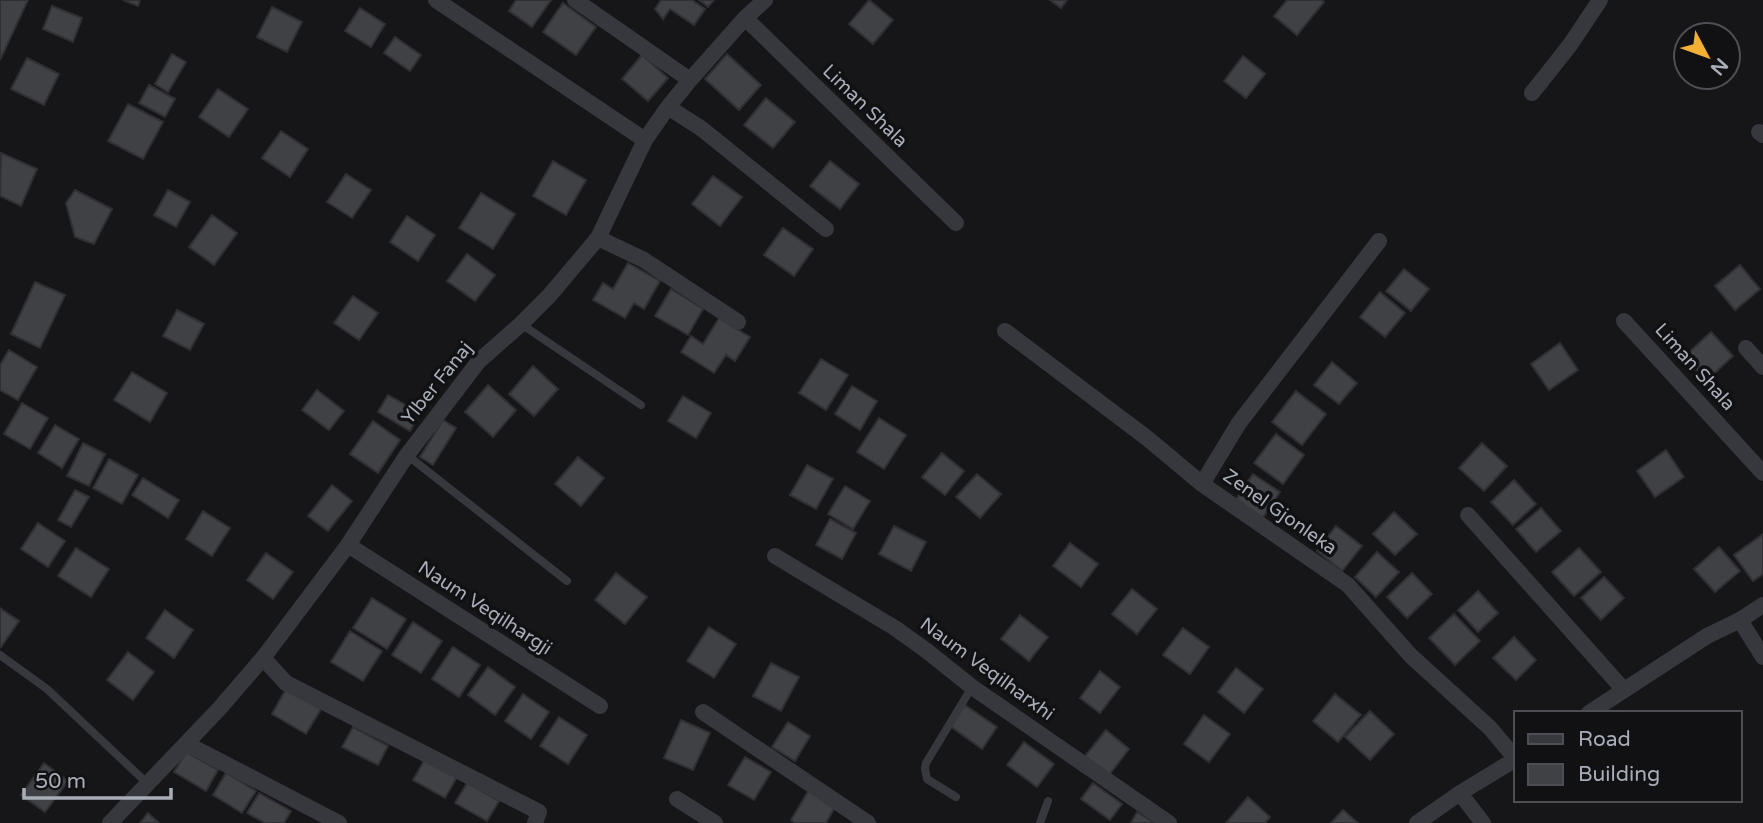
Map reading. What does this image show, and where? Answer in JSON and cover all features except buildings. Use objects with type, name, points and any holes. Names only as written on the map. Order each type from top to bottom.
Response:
[{"type":"street","points":[[436,0],[645,140]]},
{"type":"street","points":[[575,0],[690,80]]},
{"type":"street","name":"Ylber Fanaj","points":[[110,823],[187,744],[263,659],[348,545],[407,455],[479,361],[549,296],[598,238],[645,140],[668,107],[745,18],[765,0]]},
{"type":"street","points":[[1532,93],[1570,45],[1600,0]]},
{"type":"street","name":"Liman Shala","points":[[745,18],[956,223]]},
{"type":"street","points":[[668,107],[702,129],[826,229]]},
{"type":"street","points":[[598,238],[644,260],[738,322]]},
{"type":"street","name":"Zenel Gjonleka","points":[[1379,242],[1239,424],[1202,484],[1348,585],[1410,655],[1490,728],[1514,757]]},
{"type":"street","name":"Liman Shala","points":[[1624,321],[1763,473]]},
{"type":"street","points":[[1005,331],[1147,438],[1202,484]]},
{"type":"street","points":[[1746,348],[1763,367]]},
{"type":"street","points":[[1468,514],[1625,690]]},
{"type":"street","name":"Naum Veqilhargji","points":[[348,545],[600,706]]},
{"type":"street","name":"Naum Veqilharxhi","points":[[775,556],[895,628],[972,687],[1169,823]]},
{"type":"street","points":[[1592,711],[1707,636],[1740,620],[1763,604]]},
{"type":"street","points":[[1740,620],[1763,657]]},
{"type":"street","points":[[263,659],[286,683],[537,818]]},
{"type":"street","points":[[703,712],[868,823]]},
{"type":"street","points":[[187,744],[339,823]]},
{"type":"street","points":[[1418,823],[1460,793],[1514,760]]},
{"type":"street","points":[[1460,793],[1483,823]]},
{"type":"street","points":[[677,799],[715,823]]},
{"type":"lane","points":[[521,324],[640,405]]},
{"type":"lane","points":[[407,455],[567,581]]},
{"type":"lane","points":[[0,655],[47,690],[148,784]]},
{"type":"lane","points":[[956,797],[927,779],[925,768],[972,687]]},
{"type":"lane","points":[[1040,823],[1048,801]]}]
